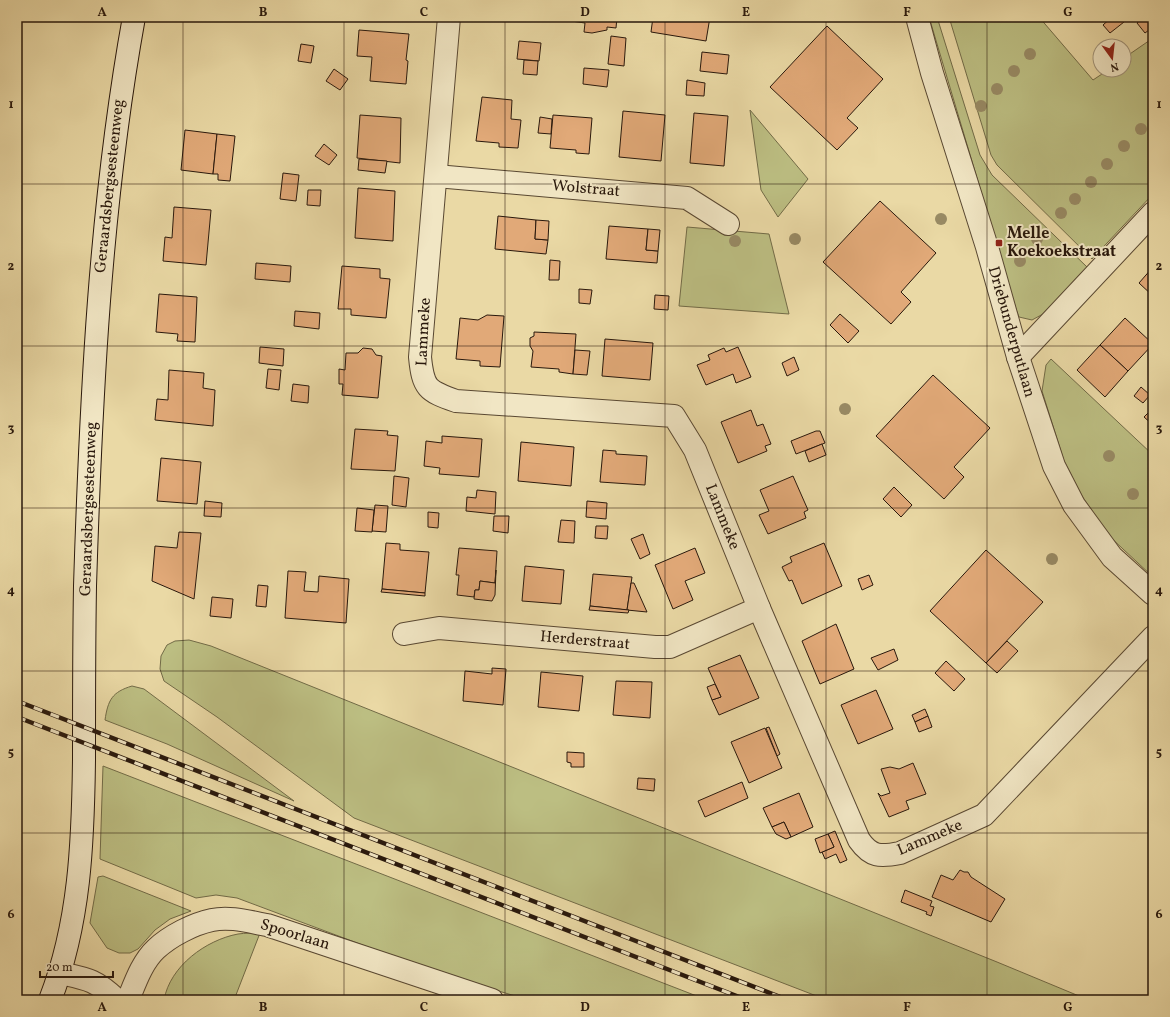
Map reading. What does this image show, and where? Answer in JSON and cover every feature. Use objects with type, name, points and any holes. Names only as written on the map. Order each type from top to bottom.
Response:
[{"type":"street","name":"Geraardsbergsesteenweg","points":[[50,1000],[60,973],[72,923],[81,863],[85,587],[100,280],[117,117],[134,17]]},
{"type":"street","name":"Lammeke","points":[[450,17],[420,357],[422,374],[427,388],[440,396],[456,401],[674,416],[695,450],[759,608],[859,840],[865,848],[873,854],[886,856],[900,853],[984,815],[1153,638]]},
{"type":"street","name":"Driebunderputlaan","points":[[917,17],[932,73],[987,247],[1018,358],[1054,466],[1074,505],[1112,557],[1153,594]]},
{"type":"street","name":"Wolstraat","points":[[436,176],[687,198],[728,224]]},
{"type":"street","points":[[1018,358],[1153,213]]},
{"type":"street","name":"Herderstraat","points":[[404,634],[439,628],[655,647],[670,647],[759,608]]},
{"type":"street","name":"Spoorlaan","points":[[128,1000],[141,971],[156,950],[182,932],[213,920],[240,920],[267,925],[492,1000]]},
{"type":"street","points":[[60,973],[92,980],[104,987],[117,1000]]},
{"type":"green space","points":[[929,17],[937,17],[980,155],[992,175],[1087,267],[1043,314],[1032,320],[1019,317],[1016,309]]},
{"type":"green space","points":[[949,17],[1039,17],[1093,80],[1096,78],[1132,78],[1132,52],[1153,38],[1153,194],[1092,259],[997,165],[991,155]]},
{"type":"green space","points":[[750,110],[808,179],[778,217],[761,190]]},
{"type":"green space","points":[[687,227],[769,234],[789,314],[679,306]]},
{"type":"green space","points":[[1051,359],[1153,455],[1153,577],[1108,535],[1082,496],[1064,461],[1042,391],[1046,365]]},
{"type":"green space","points":[[189,640],[211,646],[997,962],[1079,996],[1082,1000],[827,1000],[354,818],[217,717],[164,681],[160,669],[161,656],[167,645],[175,641]]},
{"type":"green space","points":[[132,686],[144,689],[294,801],[167,744],[105,720],[108,707],[115,694]]},
{"type":"green space","points":[[103,766],[707,1000],[528,1000],[424,968],[237,898],[216,895],[196,898],[100,859]]},
{"type":"green space","points":[[103,876],[191,911],[170,919],[155,930],[138,949],[130,953],[119,953],[107,948],[90,923],[98,877]]},
{"type":"green space","points":[[260,933],[234,1000],[164,1000],[174,976],[191,956],[214,942],[226,937],[241,934]]},
{"type":"building","points":[[565,17],[617,17],[616,28],[607,27],[607,30],[592,33],[584,32],[585,23],[564,20]]},
{"type":"building","points":[[653,17],[710,17],[706,41],[651,32]]},
{"type":"building","points":[[1112,17],[1121,17],[1124,22],[1110,33],[1103,25]]},
{"type":"building","points":[[1144,17],[1153,17],[1153,27],[1145,33],[1137,23]]},
{"type":"building","points":[[827,26],[883,79],[847,118],[858,128],[837,150],[770,87]]},
{"type":"building","points":[[17,30],[21,31],[18,47],[17,46]]},
{"type":"building","points":[[359,30],[409,34],[406,60],[408,61],[406,84],[370,81],[372,57],[357,56]]},
{"type":"building","points":[[611,36],[626,38],[624,66],[608,64]]},
{"type":"building","points":[[519,41],[541,43],[539,61],[517,59]]},
{"type":"building","points":[[301,44],[314,46],[311,63],[298,61]]},
{"type":"building","points":[[702,52],[729,55],[727,74],[700,71]]},
{"type":"building","points":[[524,60],[538,61],[537,75],[523,74]]},
{"type":"building","points":[[584,68],[609,70],[607,87],[583,84]]},
{"type":"building","points":[[334,69],[348,79],[340,90],[326,81]]},
{"type":"building","points":[[687,80],[705,83],[704,96],[686,95]]},
{"type":"building","points":[[482,97],[512,100],[511,119],[521,120],[518,148],[499,147],[499,143],[476,141]]},
{"type":"building","points":[[623,111],[665,115],[661,161],[619,157]]},
{"type":"building","points":[[694,113],[728,116],[724,166],[690,163]]},
{"type":"building","points":[[360,115],[401,118],[400,163],[357,158]]},
{"type":"building","points":[[553,115],[592,118],[589,154],[576,153],[576,150],[550,148]]},
{"type":"building","points":[[540,117],[552,119],[551,134],[538,133]]},
{"type":"building","points":[[185,130],[217,134],[213,174],[181,170]]},
{"type":"building","points":[[217,134],[235,136],[230,181],[218,180],[218,174],[213,174]]},
{"type":"building","points":[[324,144],[337,155],[329,165],[315,156]]},
{"type":"building","points":[[359,159],[387,161],[385,173],[358,170]]},
{"type":"building","points":[[283,173],[299,175],[296,201],[280,199]]},
{"type":"building","points":[[358,188],[395,191],[393,241],[355,238]]},
{"type":"building","points":[[308,190],[321,190],[320,206],[307,205]]},
{"type":"building","points":[[880,201],[936,253],[901,292],[911,302],[891,324],[823,262]]},
{"type":"building","points":[[174,207],[211,210],[206,265],[163,261],[165,237],[172,238]]},
{"type":"building","points":[[498,216],[536,220],[535,239],[548,240],[546,254],[495,249]]},
{"type":"building","points":[[536,220],[549,221],[548,240],[535,239]]},
{"type":"building","points":[[609,226],[648,229],[646,250],[658,251],[657,263],[606,259]]},
{"type":"building","points":[[648,229],[660,230],[658,251],[646,250]]},
{"type":"building","points":[[550,260],[560,261],[559,280],[549,280]]},
{"type":"building","points":[[256,263],[291,266],[290,282],[255,279]]},
{"type":"building","points":[[342,266],[380,269],[380,278],[390,279],[386,318],[351,315],[351,309],[338,309]]},
{"type":"building","points":[[1153,267],[1153,296],[1139,283]]},
{"type":"building","points":[[579,289],[592,290],[590,304],[579,303]]},
{"type":"building","points":[[159,294],[197,297],[195,342],[177,341],[178,334],[156,332]]},
{"type":"building","points":[[655,295],[669,296],[668,310],[654,309]]},
{"type":"building","points":[[295,311],[320,313],[319,329],[294,326]]},
{"type":"building","points":[[840,314],[859,331],[848,343],[830,325]]},
{"type":"building","points":[[487,315],[504,316],[500,367],[480,366],[480,361],[456,359],[460,318],[478,320]]},
{"type":"building","points":[[1125,318],[1153,344],[1128,371],[1100,345]]},
{"type":"building","points":[[534,332],[576,334],[573,374],[559,372],[559,369],[531,367],[533,351],[530,346],[530,338],[534,336]]},
{"type":"building","points":[[605,339],[653,343],[650,380],[602,376]]},
{"type":"building","points":[[1100,345],[1128,371],[1105,397],[1077,370]]},
{"type":"building","points":[[260,347],[284,349],[283,366],[259,363]]},
{"type":"building","points":[[738,347],[751,377],[736,383],[733,374],[706,385],[697,365],[710,360],[708,355],[724,348],[726,352]]},
{"type":"building","points":[[363,348],[372,349],[376,355],[382,356],[378,398],[342,395],[343,384],[339,384],[339,369],[345,370],[346,353],[358,353]]},
{"type":"building","points":[[575,350],[590,351],[587,375],[573,374]]},
{"type":"building","points":[[794,357],[799,370],[787,376],[782,363]]},
{"type":"building","points":[[268,369],[281,370],[279,390],[266,388]]},
{"type":"building","points":[[169,370],[204,373],[203,388],[215,390],[213,426],[155,420],[157,399],[168,400]]},
{"type":"building","points":[[933,375],[990,428],[954,467],[964,477],[944,499],[876,436]]},
{"type":"building","points":[[293,384],[309,386],[308,403],[291,401]]},
{"type":"building","points":[[1141,387],[1150,395],[1143,403],[1134,396]]},
{"type":"building","points":[[1153,408],[1153,425],[1144,417]]},
{"type":"building","points":[[751,410],[757,426],[763,424],[771,444],[765,446],[767,451],[738,463],[721,422]]},
{"type":"building","points":[[355,429],[388,431],[387,435],[398,436],[395,471],[351,469]]},
{"type":"building","points":[[816,431],[820,431],[825,443],[796,454],[791,441]]},
{"type":"building","points":[[442,436],[482,439],[479,477],[439,474],[440,468],[424,466],[426,441],[442,443]]},
{"type":"building","points":[[521,442],[574,447],[571,486],[518,481]]},
{"type":"building","points":[[822,444],[826,455],[809,462],[805,451]]},
{"type":"building","points":[[603,450],[616,451],[616,454],[647,456],[645,485],[600,482]]},
{"type":"building","points":[[161,458],[201,462],[197,504],[157,501]]},
{"type":"building","points":[[394,476],[409,478],[406,507],[392,505]]},
{"type":"building","points":[[793,476],[808,510],[804,512],[806,518],[768,534],[759,515],[769,511],[760,490]]},
{"type":"building","points":[[894,487],[912,505],[901,517],[883,499]]},
{"type":"building","points":[[477,490],[496,492],[495,514],[466,511],[467,497],[476,498]]},
{"type":"building","points":[[205,501],[222,503],[221,517],[204,516]]},
{"type":"building","points":[[587,501],[607,503],[606,519],[586,517]]},
{"type":"building","points":[[375,505],[388,506],[386,532],[372,531]]},
{"type":"building","points":[[357,508],[374,510],[372,532],[355,531]]},
{"type":"building","points":[[428,512],[439,513],[438,528],[428,527]]},
{"type":"building","points":[[494,516],[509,516],[508,533],[493,531]]},
{"type":"building","points":[[561,520],[575,521],[574,543],[558,542]]},
{"type":"building","points":[[596,526],[608,526],[607,539],[595,538]]},
{"type":"building","points":[[179,532],[201,533],[194,599],[152,581],[155,546],[177,548]]},
{"type":"building","points":[[643,534],[650,554],[640,559],[631,539]]},
{"type":"building","points":[[386,543],[400,544],[400,550],[429,552],[425,593],[382,589]]},
{"type":"building","points":[[824,543],[842,586],[802,604],[792,580],[789,581],[782,567],[792,562],[790,557]]},
{"type":"building","points":[[459,548],[497,551],[495,583],[480,581],[479,590],[475,590],[474,597],[457,595],[459,575],[456,575]]},
{"type":"building","points":[[695,548],[705,573],[685,581],[693,600],[673,609],[655,565]]},
{"type":"building","points":[[986,550],[1043,602],[986,663],[930,611]]},
{"type":"building","points":[[525,566],[564,570],[561,604],[522,601]]},
{"type":"building","points":[[496,570],[495,595],[492,601],[474,599],[475,590],[479,590],[480,581],[495,583]]},
{"type":"building","points":[[288,571],[306,572],[304,591],[318,592],[319,576],[349,579],[346,623],[285,618]]},
{"type":"building","points":[[593,574],[632,577],[627,610],[590,606]]},
{"type":"building","points":[[869,575],[873,585],[862,590],[858,579]]},
{"type":"building","points":[[631,583],[634,583],[647,612],[627,610]]},
{"type":"building","points":[[258,585],[268,586],[266,607],[256,606]]},
{"type":"building","points":[[382,589],[425,593],[425,596],[381,592]]},
{"type":"building","points":[[212,597],[233,599],[231,618],[210,616]]},
{"type":"building","points":[[590,606],[629,610],[628,613],[589,610]]},
{"type":"building","points":[[836,624],[854,669],[820,684],[802,641]]},
{"type":"building","points":[[1007,641],[1018,651],[997,673],[986,663]]},
{"type":"building","points":[[894,649],[898,660],[878,670],[871,658]]},
{"type":"building","points":[[740,655],[759,698],[719,715],[712,700],[721,697],[708,668]]},
{"type":"building","points":[[946,661],[965,679],[954,691],[935,673]]},
{"type":"building","points":[[492,668],[506,669],[503,705],[463,701],[465,671],[492,674]]},
{"type":"building","points":[[541,672],[583,676],[579,711],[538,707]]},
{"type":"building","points":[[616,681],[652,682],[650,718],[613,715]]},
{"type":"building","points":[[715,684],[721,697],[712,700],[707,687]]},
{"type":"building","points":[[876,690],[893,729],[858,744],[841,705]]},
{"type":"building","points":[[925,709],[928,716],[915,722],[912,715]]},
{"type":"building","points":[[928,716],[932,727],[919,732],[915,722]]},
{"type":"building","points":[[769,727],[780,754],[777,756],[766,728]]},
{"type":"building","points":[[765,728],[782,768],[749,783],[731,742]]},
{"type":"building","points":[[567,752],[584,753],[584,767],[571,767],[571,763],[567,762]]},
{"type":"building","points":[[913,763],[926,794],[906,801],[909,809],[889,817],[878,793],[881,796],[890,793],[881,769],[890,767],[899,769]]},
{"type":"building","points":[[638,778],[655,779],[654,791],[637,789]]},
{"type":"building","points":[[742,782],[748,798],[705,817],[698,801]]},
{"type":"building","points":[[799,793],[813,827],[791,837],[784,822],[772,827],[763,808]]},
{"type":"building","points":[[784,822],[791,837],[786,839],[776,834],[772,827]]},
{"type":"building","points":[[835,831],[847,860],[840,863],[836,854],[825,859],[822,852],[834,847],[828,834]]},
{"type":"building","points":[[828,834],[834,847],[820,853],[815,839]]},
{"type":"building","points":[[960,870],[968,872],[971,877],[1005,899],[991,922],[932,897],[941,875],[953,880]]},
{"type":"building","points":[[905,890],[932,901],[930,906],[934,907],[931,916],[926,914],[927,912],[901,902]]},
{"type":"railway","points":[[17,701],[788,1000]]},
{"type":"railway","points":[[17,717],[747,1000]]},
{"type":"place","name":"Melle Koekoekstraat","points":[[999,243]]}]
